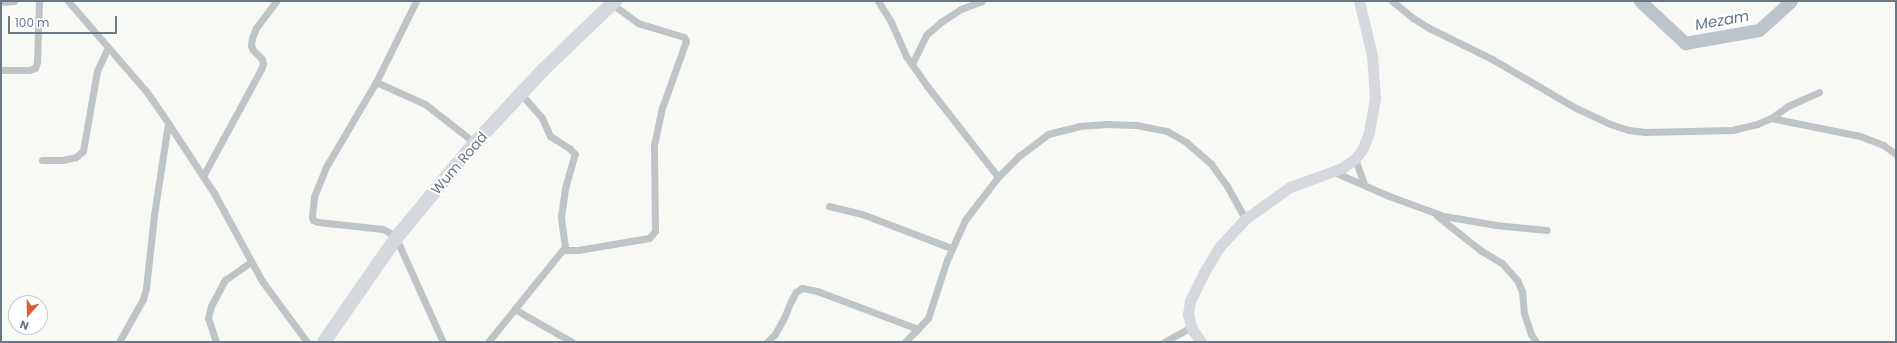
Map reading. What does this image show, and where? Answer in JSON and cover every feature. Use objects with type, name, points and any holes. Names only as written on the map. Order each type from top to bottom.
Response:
[{"type":"highway","name":"Wum Road","points":[[324,342],[396,238],[475,143],[544,70],[614,2]]},
{"type":"street","points":[[1,2],[14,1]]},
{"type":"street","points":[[1,70],[29,70],[35,68],[37,62],[39,1]]},
{"type":"street","points":[[68,1],[146,91],[204,176],[262,281],[307,342]]},
{"type":"street","points":[[73,7],[79,1]]},
{"type":"street","points":[[204,176],[261,69],[263,64],[251,45],[252,38],[256,28],[276,1]]},
{"type":"street","points":[[416,1],[376,82],[326,167],[314,197],[312,217],[313,220],[318,222],[383,229],[390,232],[396,238],[443,342]]},
{"type":"street","points":[[878,1],[912,64],[998,177]]},
{"type":"street","points":[[912,64],[926,35],[941,22],[961,9],[982,1]]},
{"type":"street","points":[[1201,342],[1191,327],[1188,314],[1190,301],[1203,274],[1220,246],[1245,219],[1290,187],[1342,168],[1355,159],[1363,148],[1369,132],[1375,99],[1372,55],[1359,1]]},
{"type":"street","points":[[1392,1],[1412,18],[1429,28],[1492,59],[1576,108],[1610,124],[1629,130],[1645,132],[1732,130],[1757,124],[1772,118],[1788,106],[1819,92]]},
{"type":"street","points":[[565,250],[578,250],[649,238],[655,230],[654,145],[662,108],[686,41],[684,37],[638,23],[614,2]]},
{"type":"street","points":[[42,160],[62,160],[76,157],[83,151],[96,71],[108,48]]},
{"type":"street","points":[[376,82],[425,104],[475,143]]},
{"type":"street","points":[[488,342],[565,250],[561,217],[565,188],[575,154],[570,148],[550,136],[542,118],[521,94]]},
{"type":"street","points":[[1772,118],[1860,136],[1883,145],[1896,154]]},
{"type":"street","points":[[119,342],[143,299],[146,288],[154,214],[168,123]]},
{"type":"street","points":[[905,342],[928,318],[951,248],[965,220],[998,177],[1019,156],[1048,134],[1079,126],[1136,125],[1167,131],[1186,142],[1211,164],[1227,186],[1245,219]]},
{"type":"street","points":[[1355,159],[1364,184]]},
{"type":"street","points":[[1334,172],[1389,196],[1444,216],[1496,226],[1547,230]]},
{"type":"street","points":[[829,206],[862,214],[951,248]]},
{"type":"street","points":[[1430,211],[1480,250],[1502,263],[1511,272],[1520,285],[1524,313],[1531,334],[1536,342]]},
{"type":"street","points":[[216,342],[208,318],[211,306],[225,280],[251,262]]},
{"type":"street","points":[[767,342],[775,334],[784,318],[790,300],[796,292],[802,288],[817,292],[918,329]]},
{"type":"street","points":[[516,310],[572,342]]},
{"type":"street","points":[[1164,342],[1191,327]]},
{"type":"waterway","name":"Mezam","points":[[1640,1],[1685,43],[1759,30],[1791,1]]}]
